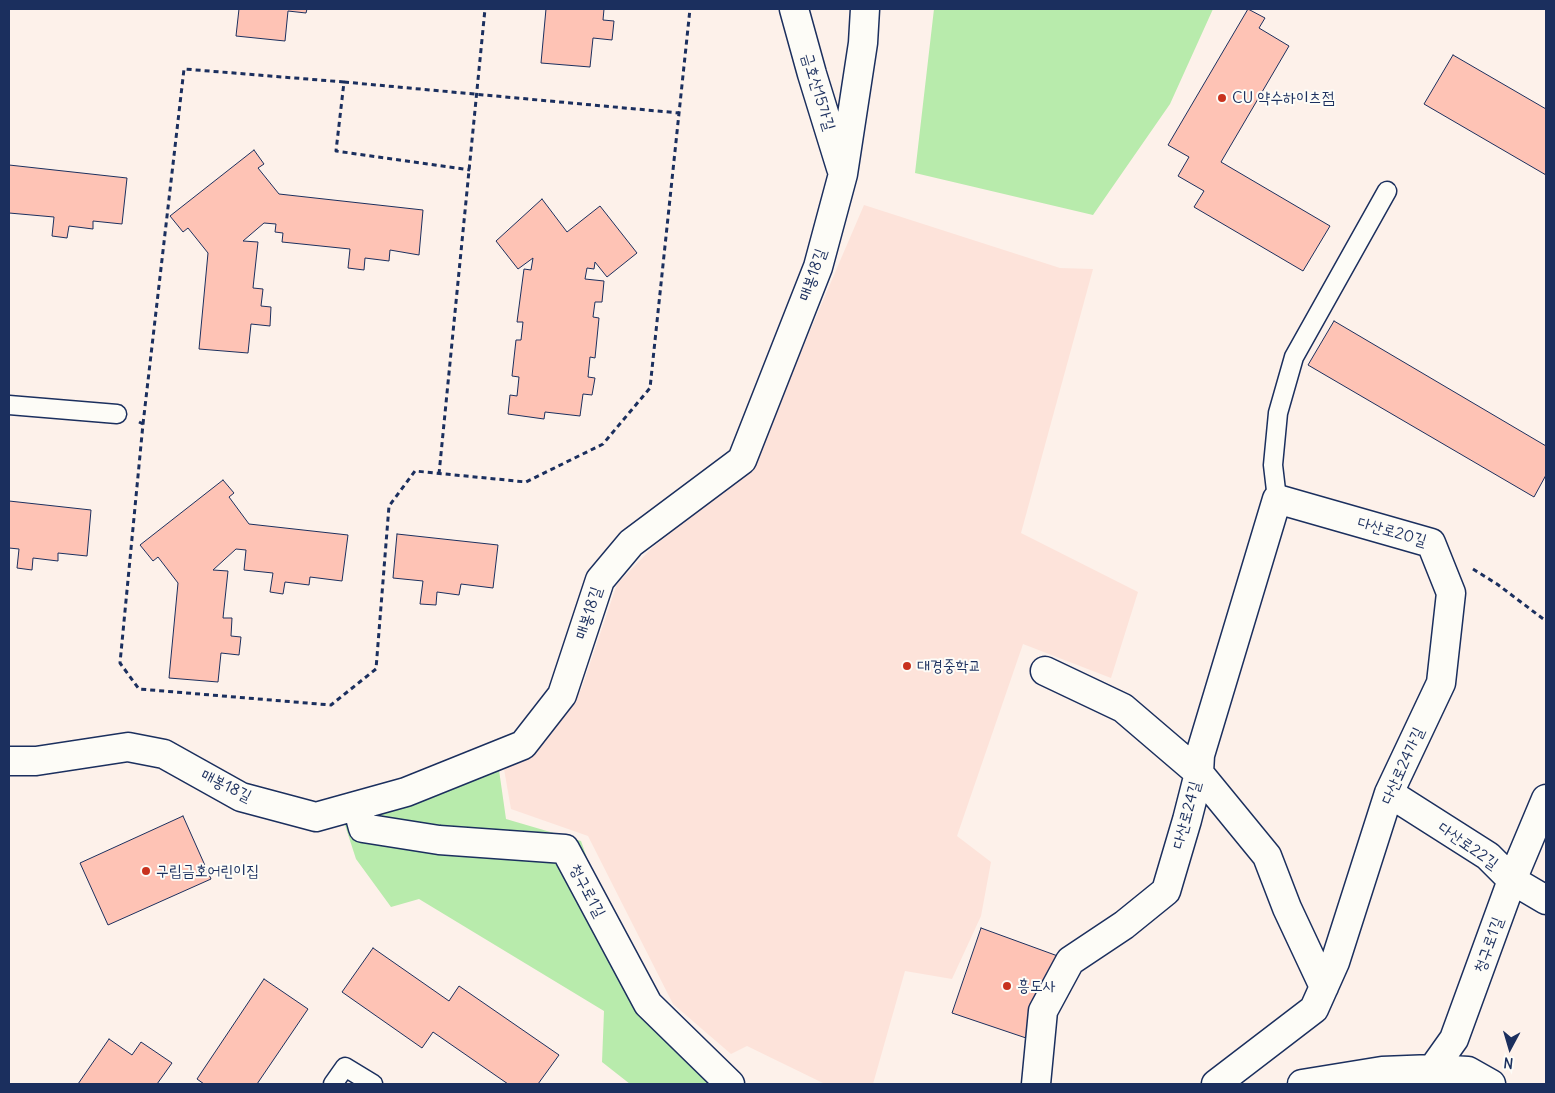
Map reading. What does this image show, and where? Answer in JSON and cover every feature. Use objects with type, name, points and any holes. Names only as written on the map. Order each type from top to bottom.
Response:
[{"type":"street","name":"금호산15가길","points":[[794,9],[843,174]]},
{"type":"street","name":"매봉18길","points":[[9,761],[36,761],[128,747],[164,754],[240,797],[316,817],[406,792],[523,745],[562,695],[600,580],[631,543],[742,460],[818,266],[843,174],[863,43],[865,9]]},
{"type":"street","name":"다산로20길","points":[[1277,499],[1431,543]]},
{"type":"street","name":"다산로24길","points":[[1036,1084],[1043,1011],[1070,961],[1124,925],[1166,891],[1199,773],[1200,756],[1277,499]]},
{"type":"street","name":"다산로24가길","points":[[1216,1084],[1314,1009],[1335,962],[1389,794],[1441,683],[1451,592],[1431,543]]},
{"type":"street","points":[[1045,671],[1123,708],[1199,773],[1267,856],[1287,908],[1324,987]]},
{"type":"street","name":"다산로22길","points":[[1389,794],[1488,856],[1512,880],[1546,900]]},
{"type":"street","name":"청구로1길","points":[[1427,1076],[1454,1039],[1512,880],[1546,800]]},
{"type":"street","name":"청구로1길","points":[[357,806],[363,828],[438,840],[566,849],[648,1004],[730,1084]]},
{"type":"street","points":[[1302,1084],[1382,1071],[1427,1076],[1468,1071],[1491,1084]]},
{"type":"lane","points":[[1277,499],[1273,466],[1278,413],[1294,357],[1387,191]]},
{"type":"lane","points":[[9,405],[117,414]]},
{"type":"lane","points":[[333,1084],[345,1067],[373,1084]]},
{"type":"path","points":[[439,474],[485,9]]},
{"type":"path","points":[[679,113],[184,69],[143,424],[120,663],[139,689],[331,705],[376,669],[389,506],[415,471],[526,482],[603,444],[650,388],[690,9]]},
{"type":"path","points":[[344,82],[336,151],[470,170]]},
{"type":"path","points":[[117,414],[143,424]]},
{"type":"path","points":[[1472,569],[1497,584],[1546,621]]},
{"type":"shaded area","points":[[864,205],[1060,268],[1093,269],[1021,533],[1138,592],[1111,678],[1023,644],[957,836],[991,862],[981,916],[952,979],[905,971],[873,1084],[825,1084],[747,1046],[731,1054],[673,1004],[588,836],[511,809],[504,769],[581,690],[617,584],[652,548],[752,466]]},
{"type":"green space","points":[[934,9],[1213,9],[1170,104],[1093,215],[915,173]]},
{"type":"green space","points":[[498,763],[506,819],[581,841],[640,1010],[720,1084],[630,1084],[602,1062],[604,1011],[419,899],[391,907],[356,859],[342,816]]},
{"type":"building","points":[[239,9],[307,9],[306,13],[288,11],[285,41],[236,36]]},
{"type":"building","points":[[546,9],[604,9],[603,20],[614,21],[612,40],[593,38],[590,67],[541,63]]},
{"type":"building","points":[[1248,9],[1265,18],[1259,28],[1289,46],[1221,162],[1330,226],[1303,271],[1194,207],[1204,191],[1178,176],[1189,157],[1168,145]]},
{"type":"building","points":[[1453,55],[1546,109],[1546,175],[1424,104]]},
{"type":"building","points":[[254,150],[264,164],[258,168],[279,194],[423,210],[419,255],[390,250],[389,261],[365,258],[364,270],[348,268],[350,249],[282,242],[283,233],[275,232],[276,224],[264,223],[243,241],[258,242],[253,288],[263,289],[261,306],[271,307],[270,326],[251,324],[248,353],[199,349],[208,253],[188,228],[183,232],[170,216]]},
{"type":"building","points":[[9,165],[127,178],[122,224],[93,221],[93,229],[69,226],[67,238],[52,236],[54,217],[9,213]]},
{"type":"building","points":[[542,199],[567,232],[600,206],[637,253],[607,277],[595,262],[594,269],[587,268],[585,279],[604,281],[602,302],[595,302],[593,317],[599,318],[595,358],[590,357],[588,377],[595,378],[592,395],[583,394],[580,416],[545,412],[544,419],[508,414],[510,395],[517,396],[519,377],[512,376],[516,340],[521,340],[523,322],[517,322],[524,269],[531,270],[533,258],[518,269],[496,241]]},
{"type":"building","points":[[1334,321],[1546,446],[1546,475],[1534,497],[1308,365]]},
{"type":"building","points":[[223,480],[234,493],[229,497],[249,524],[348,535],[342,581],[310,577],[309,585],[285,582],[283,594],[270,592],[273,573],[244,570],[246,550],[236,549],[213,570],[228,571],[223,618],[232,618],[231,636],[241,637],[239,655],[221,653],[218,682],[169,678],[178,583],[158,557],[153,561],[140,545]]},
{"type":"building","points":[[9,501],[91,510],[87,556],[58,553],[58,561],[33,558],[32,570],[17,568],[19,549],[9,548]]},
{"type":"building","points":[[397,534],[498,545],[493,588],[461,584],[459,595],[437,592],[436,605],[420,604],[423,581],[393,578]]},
{"type":"building","name":"구립금호어린이집","points":[[183,816],[211,879],[108,925],[80,863]]},
{"type":"building","name":"흥도사","points":[[981,928],[1066,959],[1035,1041],[952,1013]]},
{"type":"building","points":[[373,948],[449,1001],[459,986],[559,1055],[538,1084],[508,1084],[433,1032],[422,1048],[342,992]]},
{"type":"building","points":[[264,979],[308,1009],[257,1084],[204,1084],[197,1079]]},
{"type":"building","points":[[109,1039],[132,1055],[141,1042],[172,1063],[157,1084],[78,1084]]},
{"type":"place","name":"CU 약수하이츠점","points":[[1222,98]]},
{"type":"place","name":"대경중학교","points":[[907,666]]},
{"type":"place","name":"구립금호어린이집","points":[[146,871]]},
{"type":"place","name":"흥도사","points":[[1007,986]]}]
